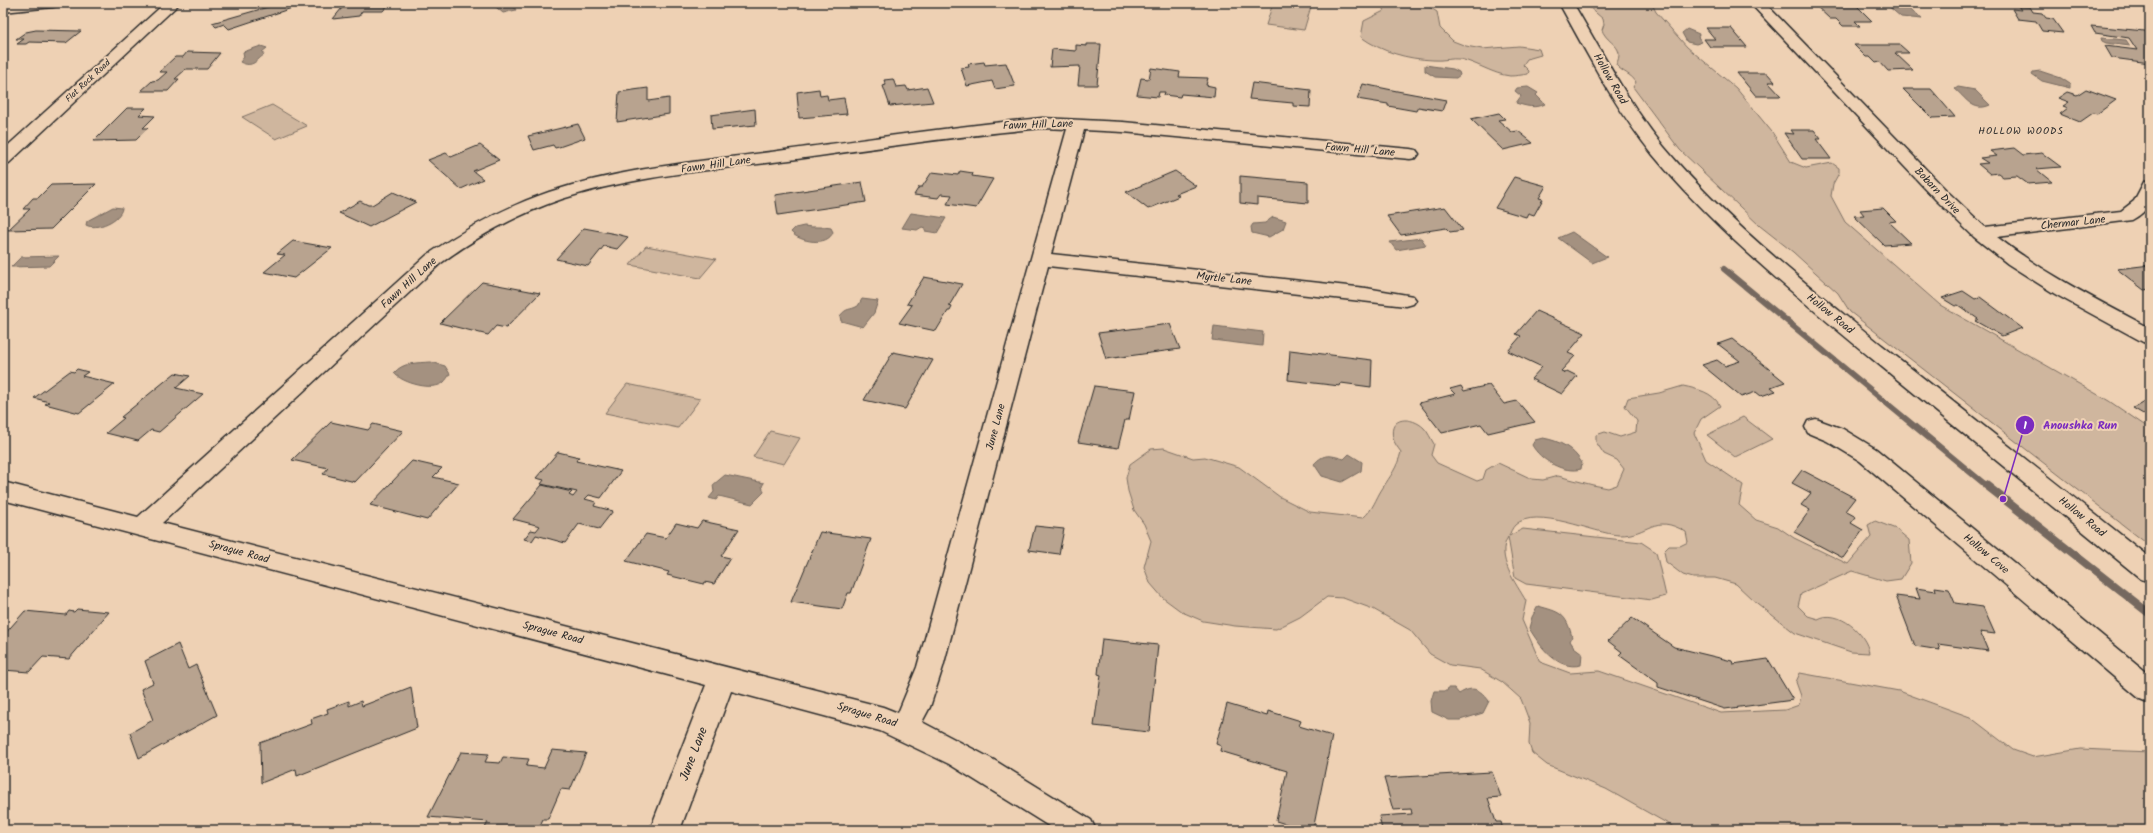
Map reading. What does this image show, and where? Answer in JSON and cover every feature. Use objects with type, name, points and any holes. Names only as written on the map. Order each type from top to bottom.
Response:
[{"type":"street","points":[[3,8],[53,3]]},
{"type":"street","name":"Flat Rock Road","points":[[3,159],[173,3]]},
{"type":"street","name":"Hollow Road","points":[[1566,3],[1619,96],[1636,121],[1669,164],[1705,204],[1739,236],[1810,297],[2150,572]]},
{"type":"street","name":"Bobarn Drive","points":[[1757,3],[1942,196],[1981,233],[2015,260],[2056,286],[2150,337]]},
{"type":"street","name":"Fawn Hill Lane","points":[[142,527],[434,259],[474,232],[517,210],[589,185],[635,176],[1002,126],[1042,123],[1077,124],[1410,154]]},
{"type":"street","name":"June Lane","points":[[905,727],[916,708],[930,667],[1042,259],[1077,124]]},
{"type":"street","name":"Chermar Lane","points":[[1981,233],[2126,216],[2136,211],[2142,203],[2150,186]]},
{"type":"street","name":"Myrtle Lane","points":[[1042,259],[1366,294],[1406,300]]},
{"type":"street","name":"Hollow Cove","points":[[1816,427],[1841,438],[1868,455],[2150,691]]},
{"type":"street","name":"Sprague Road","points":[[3,491],[722,678],[860,712],[905,727],[952,752],[1081,830]]},
{"type":"street","name":"June Lane","points":[[665,830],[722,678]]},
{"type":"shaded area","points":[[491,3],[512,3],[516,10],[503,13]]},
{"type":"shaded area","points":[[1273,3],[1312,3],[1304,30],[1266,25]]},
{"type":"shaded area","points":[[1385,3],[1423,3],[1437,12],[1440,28],[1453,41],[1466,46],[1482,49],[1519,46],[1539,49],[1541,55],[1527,59],[1523,65],[1529,71],[1528,74],[1510,76],[1497,73],[1460,59],[1423,59],[1386,51],[1361,37],[1364,21],[1384,11]]},
{"type":"shaded area","points":[[1590,3],[1654,3],[1653,6],[1656,12],[1687,47],[1736,88],[1772,132],[1791,162],[1806,168],[1832,163],[1839,168],[1839,173],[1833,184],[1831,196],[1845,222],[1940,305],[2109,401],[2150,429],[2150,546],[1850,312],[1838,293],[1793,252],[1760,226],[1680,150],[1633,87],[1636,82],[1634,79],[1616,65],[1619,58],[1618,49],[1605,35],[1602,30],[1604,24],[1603,19],[1589,7]]},
{"type":"shaded area","points":[[1888,3],[1904,5],[1922,19],[1901,17],[1887,5]]},
{"type":"shaded area","points":[[1687,29],[1699,34],[1698,37],[1702,42],[1696,44],[1687,42],[1682,33]]},
{"type":"shaded area","points":[[2101,38],[2126,40],[2130,46],[2106,43],[2102,41]]},
{"type":"shaded area","points":[[261,46],[267,48],[262,52],[264,55],[257,61],[251,64],[244,64],[240,62],[244,57],[243,52]]},
{"type":"shaded area","points":[[1425,65],[1453,69],[1459,72],[1460,75],[1456,78],[1435,77],[1425,71]]},
{"type":"shaded area","points":[[2040,71],[2061,78],[2070,84],[2070,88],[2042,81],[2032,74],[2033,72]]},
{"type":"shaded area","points":[[1528,87],[1538,93],[1536,95],[1545,104],[1534,107],[1516,103],[1521,96],[1515,91],[1517,88]]},
{"type":"shaded area","points":[[1958,87],[1975,90],[1990,105],[1984,107],[1974,106],[1955,89]]},
{"type":"shaded area","points":[[272,105],[307,126],[276,139],[242,117]]},
{"type":"shaded area","points":[[113,207],[122,208],[121,212],[113,220],[96,227],[86,225],[87,221]]},
{"type":"shaded area","points":[[911,213],[946,218],[937,233],[925,231],[925,228],[922,227],[917,230],[902,228]]},
{"type":"shaded area","points":[[1273,217],[1286,221],[1283,229],[1269,237],[1252,233],[1251,227],[1253,224],[1265,223]]},
{"type":"shaded area","points":[[804,226],[831,228],[833,232],[830,237],[825,240],[813,241],[800,238],[791,232],[795,228]]},
{"type":"shaded area","points":[[1572,232],[1607,257],[1592,263],[1558,238]]},
{"type":"shaded area","points":[[1421,238],[1426,245],[1396,250],[1390,242]]},
{"type":"shaded area","points":[[646,246],[716,259],[700,278],[630,265]]},
{"type":"shaded area","points":[[59,256],[49,266],[11,267],[21,257]]},
{"type":"shaded area","points":[[862,299],[878,301],[874,313],[863,327],[841,321],[840,316],[842,313],[858,306]]},
{"type":"shaded area","points":[[1214,326],[1263,332],[1262,346],[1212,340]]},
{"type":"shaded area","points":[[431,362],[445,366],[450,374],[444,382],[439,385],[418,385],[398,377],[394,373],[406,365]]},
{"type":"shaded area","points":[[627,384],[700,399],[678,428],[605,413]]},
{"type":"shaded area","points":[[1683,386],[1709,394],[1720,406],[1701,419],[1694,433],[1706,460],[1743,485],[1739,505],[1756,520],[1778,527],[1794,538],[1848,564],[1871,537],[1868,525],[1875,521],[1896,529],[1909,540],[1911,563],[1901,579],[1886,581],[1852,571],[1801,594],[1798,606],[1808,616],[1818,619],[1834,617],[1842,620],[1857,631],[1863,638],[1869,653],[1851,652],[1795,633],[1753,600],[1736,584],[1715,578],[1693,578],[1683,575],[1666,562],[1664,551],[1669,546],[1680,546],[1688,542],[1686,532],[1675,526],[1658,524],[1637,532],[1619,535],[1566,522],[1537,518],[1525,520],[1515,525],[1509,536],[1523,529],[1641,542],[1656,552],[1666,596],[1652,600],[1526,584],[1515,578],[1508,537],[1504,553],[1505,561],[1512,578],[1526,601],[1522,620],[1540,662],[1570,673],[1599,671],[1721,713],[1785,710],[1799,705],[1801,696],[1796,682],[1800,673],[1899,691],[1970,717],[2013,750],[2033,757],[2080,749],[2150,752],[2150,830],[1679,830],[1606,789],[1547,765],[1532,753],[1529,744],[1530,723],[1521,699],[1502,682],[1480,669],[1450,665],[1430,654],[1410,630],[1373,609],[1343,598],[1327,597],[1300,617],[1276,629],[1235,626],[1203,621],[1182,612],[1163,598],[1150,583],[1144,567],[1151,541],[1144,524],[1134,510],[1128,491],[1126,478],[1130,464],[1151,449],[1164,448],[1193,458],[1205,457],[1239,467],[1280,497],[1310,512],[1363,518],[1372,507],[1398,463],[1401,452],[1394,442],[1392,431],[1397,422],[1408,420],[1419,424],[1434,444],[1431,455],[1437,463],[1477,481],[1483,479],[1486,470],[1498,463],[1532,479],[1543,480],[1558,476],[1608,488],[1617,485],[1624,469],[1617,460],[1604,454],[1596,442],[1596,435],[1605,432],[1620,437],[1636,432],[1637,421],[1625,406],[1628,398],[1659,393]]},
{"type":"shaded area","points":[[1743,417],[1772,439],[1735,457],[1707,435]]},
{"type":"shaded area","points":[[770,431],[800,438],[784,464],[753,457]]},
{"type":"shaded area","points":[[1543,438],[1560,443],[1570,449],[1582,463],[1581,469],[1574,470],[1560,468],[1547,461],[1532,445],[1535,440]]},
{"type":"shaded area","points":[[1349,454],[1362,462],[1361,471],[1342,482],[1322,476],[1314,464],[1324,457],[1331,456],[1344,459]]},
{"type":"shaded area","points":[[725,475],[764,483],[762,486],[764,492],[752,504],[719,496],[716,500],[709,498],[714,492],[713,485]]},
{"type":"shaded area","points":[[1538,606],[1557,612],[1564,618],[1570,629],[1572,637],[1570,641],[1574,647],[1582,653],[1581,665],[1572,666],[1557,661],[1550,656],[1538,642],[1529,628],[1532,617]]},
{"type":"shaded area","points":[[1448,688],[1454,688],[1459,694],[1472,689],[1479,691],[1489,701],[1483,713],[1460,720],[1449,720],[1432,712],[1431,701],[1434,691],[1447,691]]},
{"type":"building","points":[[286,3],[292,8],[229,29],[224,24],[216,27],[212,23]]},
{"type":"building","points":[[346,3],[390,3],[383,11],[362,11],[359,16],[333,19]]},
{"type":"building","points":[[1691,3],[1711,3],[1713,6],[1694,6]]},
{"type":"building","points":[[1814,4],[1855,4],[1872,21],[1855,21],[1860,26],[1843,26],[1836,19],[1830,19]]},
{"type":"building","points":[[2018,6],[2030,7],[2033,12],[2042,13],[2046,18],[2053,19],[2063,33],[2042,31],[2036,21],[2018,19],[2012,9],[2021,10]]},
{"type":"building","points":[[2091,26],[2145,31],[2150,38],[2150,63],[2112,58],[2105,46],[2137,50],[2129,38],[2095,33]]},
{"type":"building","points":[[1706,28],[1731,28],[1747,47],[1710,47],[1704,39],[1715,39]]},
{"type":"building","points":[[36,30],[81,31],[66,43],[29,42],[26,44],[17,44],[24,39],[16,39],[26,32]]},
{"type":"building","points":[[1087,44],[1101,44],[1097,85],[1078,85],[1080,66],[1050,67],[1052,49],[1076,51],[1076,45],[1087,46]]},
{"type":"building","points":[[1854,45],[1900,45],[1909,53],[1895,53],[1913,70],[1888,71],[1880,62],[1876,63],[1870,57],[1866,57]]},
{"type":"building","points":[[187,52],[220,53],[207,69],[186,69],[175,79],[179,79],[168,91],[141,91],[152,81],[158,80],[167,72],[159,72],[175,57],[183,57]]},
{"type":"building","points":[[984,62],[985,65],[1006,63],[1015,86],[995,89],[992,81],[967,86],[961,68],[969,67],[968,64]]},
{"type":"building","points":[[1151,68],[1180,72],[1179,77],[1208,78],[1206,85],[1215,87],[1214,97],[1181,94],[1180,97],[1164,95],[1165,92],[1159,92],[1158,97],[1137,95],[1141,78],[1149,79]]},
{"type":"building","points":[[1737,73],[1767,73],[1775,82],[1768,82],[1781,96],[1756,96]]},
{"type":"building","points":[[893,79],[896,87],[906,86],[908,90],[927,87],[933,102],[890,106],[883,86],[886,85],[884,80]]},
{"type":"building","points":[[1252,83],[1311,90],[1310,107],[1293,106],[1293,103],[1249,99]]},
{"type":"building","points":[[1363,84],[1446,100],[1442,111],[1418,107],[1416,111],[1388,106],[1388,104],[1357,99]]},
{"type":"building","points":[[648,88],[648,101],[669,98],[669,114],[617,122],[619,92]]},
{"type":"building","points":[[819,89],[820,96],[827,95],[828,100],[844,98],[847,114],[799,118],[797,92]]},
{"type":"building","points":[[1903,89],[1931,89],[1955,117],[1932,118]]},
{"type":"building","points":[[2086,89],[2116,100],[2097,114],[2093,113],[2080,122],[2060,114],[2068,108],[2063,106],[2069,102],[2058,98],[2067,92],[2077,95]]},
{"type":"building","points":[[127,108],[146,108],[139,115],[155,116],[143,128],[148,128],[136,140],[94,141]]},
{"type":"building","points":[[755,109],[756,125],[712,129],[711,115]]},
{"type":"building","points":[[1499,113],[1505,119],[1498,120],[1512,132],[1518,131],[1533,143],[1503,150],[1471,119]]},
{"type":"building","points":[[578,124],[585,138],[555,148],[553,145],[534,150],[528,136]]},
{"type":"building","points":[[1791,130],[1814,130],[1821,139],[1816,139],[1831,159],[1802,159],[1784,133],[1794,134]]},
{"type":"building","points":[[480,145],[499,160],[473,171],[483,179],[461,189],[428,160],[446,153],[451,157]]},
{"type":"building","points":[[2014,148],[2023,155],[2042,153],[2061,167],[2036,169],[2052,182],[2028,184],[2017,176],[2003,177],[1998,173],[1990,174],[1978,164],[1988,163],[1980,158],[1997,156],[1990,151]]},
{"type":"building","points":[[960,171],[973,173],[972,176],[993,179],[976,208],[947,204],[952,195],[941,194],[938,198],[914,195],[919,187],[922,187],[932,172],[958,175]]},
{"type":"building","points":[[1175,171],[1196,186],[1176,194],[1179,196],[1148,209],[1126,192]]},
{"type":"building","points":[[1240,176],[1308,182],[1308,203],[1257,198],[1257,205],[1240,203]]},
{"type":"building","points":[[1514,177],[1546,186],[1539,198],[1543,199],[1534,215],[1528,213],[1526,217],[1495,208]]},
{"type":"building","points":[[862,182],[866,202],[778,215],[775,195]]},
{"type":"building","points":[[96,184],[51,229],[8,230],[30,209],[23,209],[33,198],[38,198],[51,185]]},
{"type":"building","points":[[393,192],[416,202],[369,227],[339,213],[360,201],[368,205],[372,205]]},
{"type":"building","points":[[1445,207],[1463,230],[1450,232],[1446,228],[1401,235],[1387,216]]},
{"type":"building","points":[[1883,208],[1896,221],[1889,222],[1911,243],[1884,245],[1854,216],[1864,215],[1860,210]]},
{"type":"building","points":[[584,228],[628,237],[617,249],[604,246],[588,266],[556,259]]},
{"type":"building","points":[[293,241],[332,248],[294,278],[264,272],[285,255],[277,254]]},
{"type":"building","points":[[2150,265],[2150,289],[2144,290],[2117,269]]},
{"type":"building","points":[[924,277],[962,284],[949,306],[952,307],[950,311],[948,311],[936,331],[899,323],[912,305],[907,304]]},
{"type":"building","points":[[482,282],[540,293],[506,328],[496,326],[488,335],[440,323]]},
{"type":"building","points":[[1963,291],[1975,299],[1980,297],[2022,328],[2002,336],[1975,321],[1978,319],[1958,305],[1955,306],[1942,298]]},
{"type":"building","points":[[1536,311],[1585,333],[1568,353],[1575,356],[1561,371],[1566,373],[1567,371],[1577,376],[1562,394],[1531,379],[1542,367],[1508,351],[1521,336],[1516,334]]},
{"type":"building","points":[[1170,324],[1180,349],[1106,359],[1098,333]]},
{"type":"building","points":[[1732,339],[1785,382],[1771,387],[1776,391],[1761,396],[1756,392],[1741,397],[1702,365],[1717,360],[1725,366],[1740,361],[1718,344]]},
{"type":"building","points":[[1290,350],[1372,360],[1371,387],[1341,383],[1340,386],[1288,380]]},
{"type":"building","points":[[893,352],[933,360],[905,409],[864,400]]},
{"type":"building","points":[[77,369],[88,372],[82,376],[115,384],[79,413],[45,404],[49,402],[34,398],[70,371],[74,372]]},
{"type":"building","points":[[175,373],[190,376],[176,388],[203,394],[159,432],[151,430],[138,441],[106,433],[124,418],[121,417]]},
{"type":"building","points":[[1489,385],[1504,404],[1517,401],[1535,422],[1488,433],[1481,424],[1442,433],[1419,403],[1455,394],[1450,389],[1461,386],[1464,391]]},
{"type":"building","points":[[1094,386],[1135,391],[1129,420],[1125,420],[1118,448],[1078,442]]},
{"type":"building","points":[[2150,398],[2150,418],[2133,408]]},
{"type":"building","points":[[331,422],[368,430],[373,424],[403,431],[355,482],[323,474],[328,468],[292,460]]},
{"type":"building","points":[[558,452],[579,457],[576,461],[621,471],[601,498],[589,495],[585,499],[596,502],[594,506],[613,511],[599,529],[579,524],[565,543],[536,535],[532,541],[524,539],[531,530],[536,531],[540,526],[513,519],[542,485],[572,492],[569,495],[573,497],[577,492],[541,484],[544,480],[536,478]]},
{"type":"building","points":[[412,461],[442,468],[433,477],[459,483],[427,520],[370,505]]},
{"type":"building","points":[[1802,470],[1855,498],[1845,511],[1856,517],[1851,523],[1863,530],[1843,558],[1794,532],[1810,510],[1801,505],[1811,493],[1792,483]]},
{"type":"building","points":[[702,521],[739,529],[721,556],[730,558],[714,584],[705,582],[704,584],[667,575],[669,572],[626,561],[646,534],[666,538],[676,523],[697,528]]},
{"type":"building","points":[[1035,526],[1064,529],[1059,554],[1029,550]]},
{"type":"building","points":[[820,532],[871,539],[851,593],[848,593],[842,609],[791,602]]},
{"type":"building","points":[[1935,587],[1949,589],[1955,603],[1983,607],[1995,634],[1980,632],[1988,651],[1938,644],[1940,650],[1915,646],[1896,596],[1920,599],[1916,588],[1936,591]]},
{"type":"building","points":[[77,609],[109,612],[69,659],[43,657],[29,672],[3,670],[3,636],[25,611],[66,615],[69,611],[74,612]]},
{"type":"building","points":[[1632,618],[1674,647],[1732,661],[1733,664],[1768,659],[1793,700],[1725,709],[1658,687],[1658,683],[1619,655],[1622,652],[1608,641]]},
{"type":"building","points":[[1102,639],[1158,645],[1149,732],[1094,726],[1101,675],[1098,674]]},
{"type":"building","points":[[178,644],[188,669],[196,665],[217,715],[139,758],[130,733],[153,720],[141,689],[153,683],[145,661]]},
{"type":"building","points":[[411,687],[417,728],[297,776],[296,769],[261,783],[260,743],[312,724],[311,719],[328,713],[327,709],[349,701],[349,706],[361,701],[362,706]]},
{"type":"building","points":[[1227,704],[1267,716],[1268,711],[1301,721],[1299,726],[1332,736],[1313,830],[1306,830],[1276,821],[1287,771],[1220,751],[1221,746],[1216,744]]},
{"type":"building","points":[[552,750],[586,753],[570,790],[561,789],[548,819],[543,819],[538,830],[484,830],[488,822],[428,817],[461,752],[489,754],[485,762],[500,763],[503,757],[529,759],[526,766],[544,768]]},
{"type":"building","points":[[1492,772],[1501,797],[1488,798],[1496,822],[1501,822],[1503,830],[1382,830],[1379,816],[1412,814],[1411,809],[1393,810],[1384,778]]},
{"type":"waterway","points":[[1724,269],[1987,486]]},
{"type":"waterway","points":[[1986,485],[2150,614]]},
{"type":"place","name":"Anoushka Run","points":[[2003,499]]},
{"type":"district","name":"HOLLOW WOODS","points":[[2021,131]]}]
